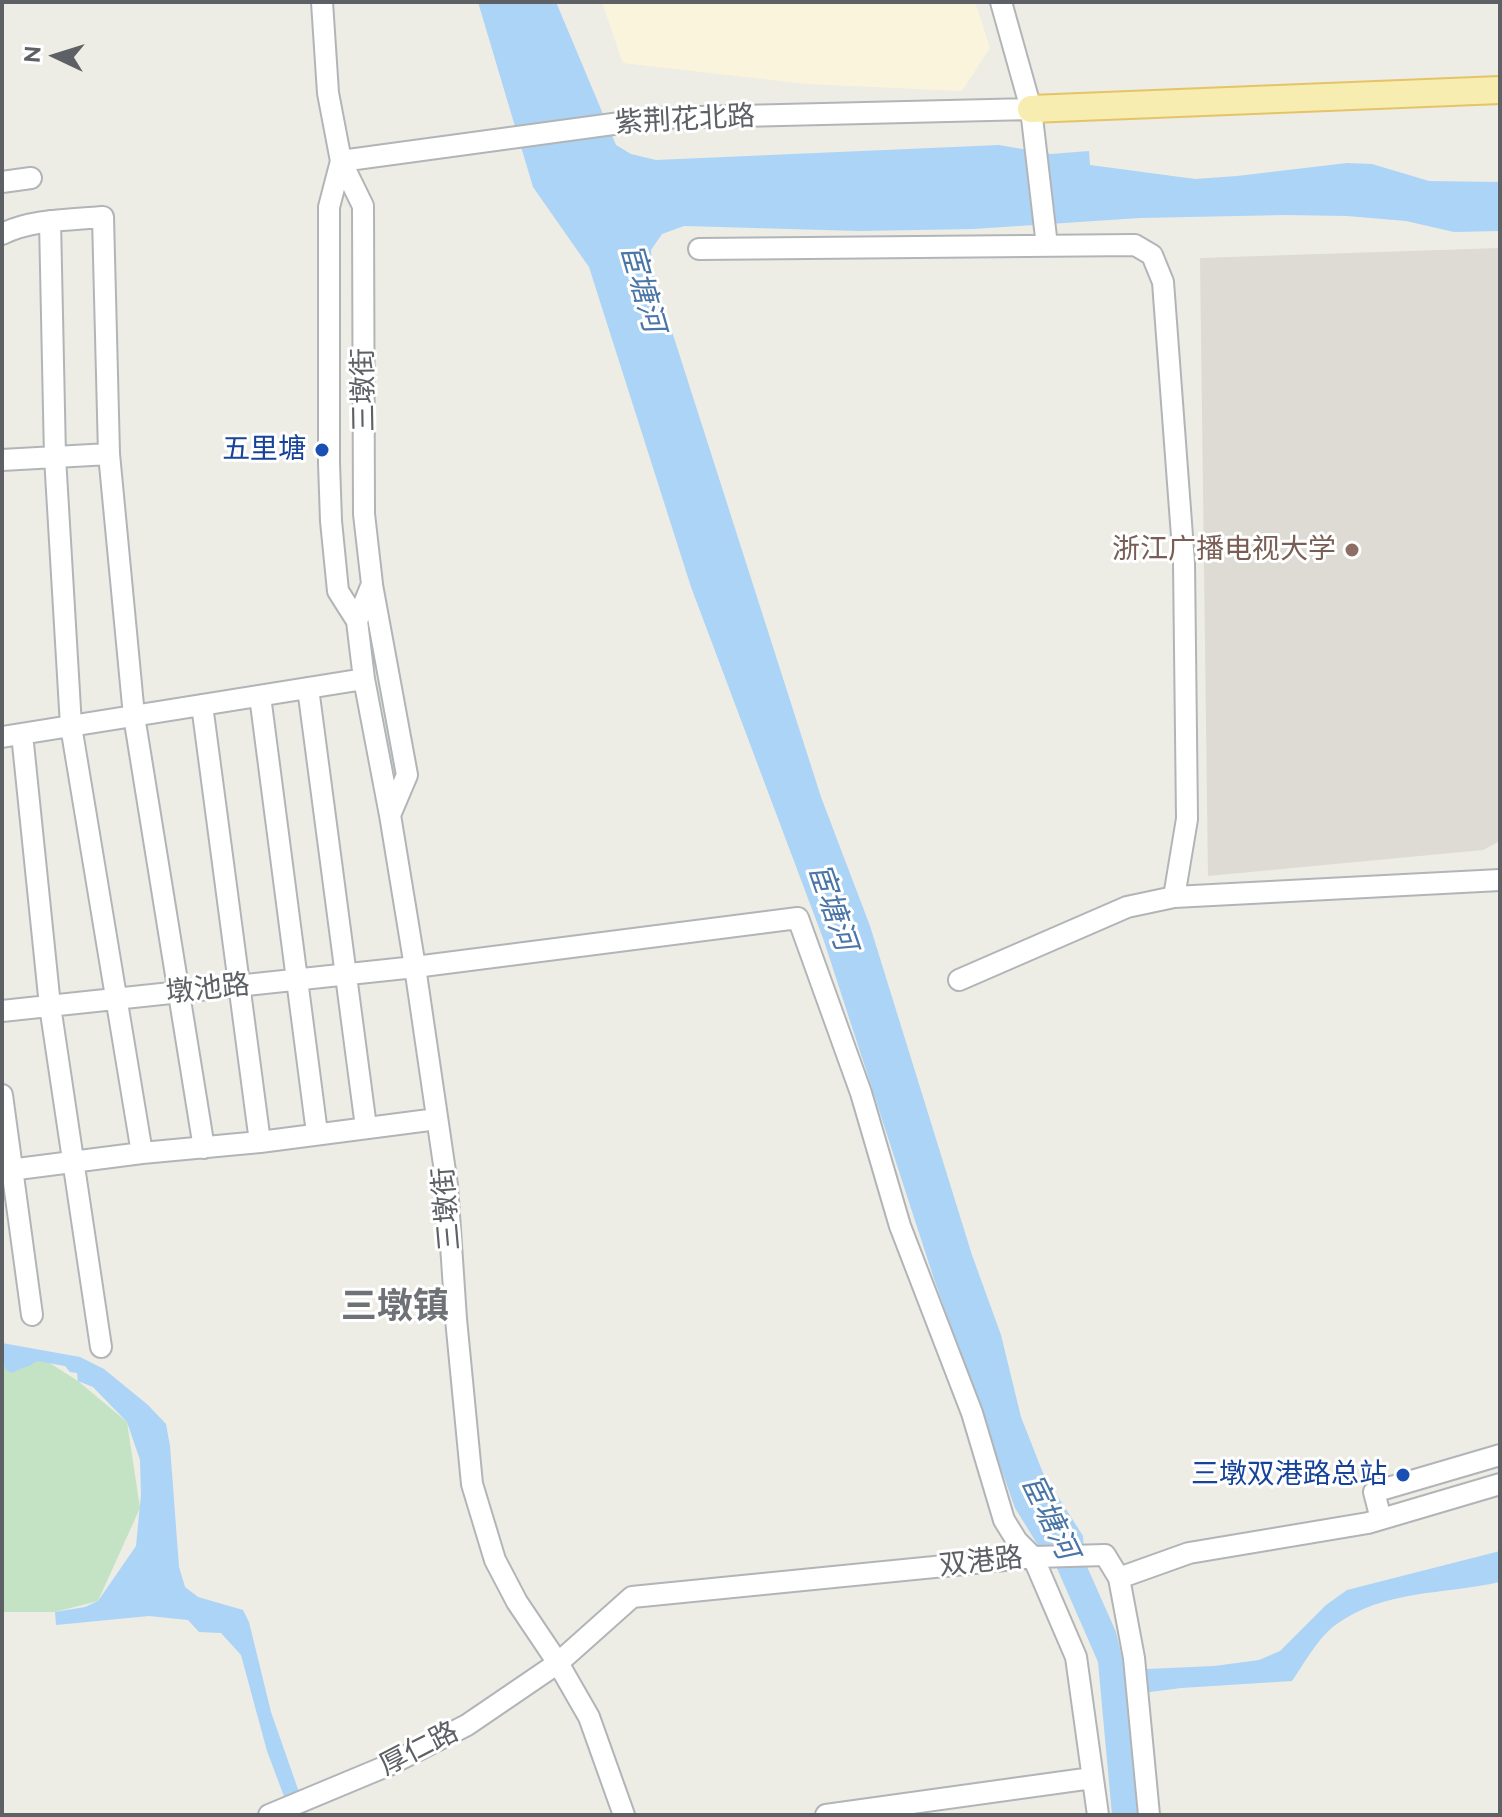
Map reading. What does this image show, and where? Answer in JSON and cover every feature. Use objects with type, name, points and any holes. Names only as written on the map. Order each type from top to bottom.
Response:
[{"type":"main road","points":[[1031,109],[1500,90]]},
{"type":"street","name":"三墩街","points":[[322,2],[328,93],[341,161],[363,206],[364,514],[372,584],[357,621]]},
{"type":"street","points":[[1001,2],[1031,109],[1047,246]]},
{"type":"street","name":"紫荆花北路","points":[[341,161],[657,118],[1031,109]]},
{"type":"street","name":"三墩街","points":[[341,161],[329,207],[331,521],[338,591],[357,621],[364,679],[415,967],[447,1185],[472,1484],[495,1560],[517,1602],[589,1717],[624,1815]]},
{"type":"street","points":[[2,182],[31,178]]},
{"type":"street","points":[[2,234],[50,221],[103,217],[109,454],[134,716],[204,1148]]},
{"type":"street","points":[[50,221],[55,457],[71,726],[142,1153]]},
{"type":"street","points":[[699,249],[1135,245],[1152,255],[1163,282],[1184,563],[1187,819],[1174,897]]},
{"type":"street","points":[[2,460],[109,454]]},
{"type":"street","points":[[372,584],[407,775],[390,815]]},
{"type":"street","points":[[101,1347],[12,736],[364,679]]},
{"type":"street","points":[[308,688],[366,1127]]},
{"type":"street","points":[[260,696],[317,1133]]},
{"type":"street","points":[[202,705],[260,1142]]},
{"type":"street","points":[[959,980],[1127,907],[1174,897],[1500,880]]},
{"type":"street","name":"墩池路","points":[[2,1011],[415,967],[798,918],[861,1093],[900,1226],[972,1413],[1004,1520],[1017,1541],[1034,1557]]},
{"type":"street","points":[[2,1095],[7,1170],[32,1315]]},
{"type":"street","points":[[7,1170],[437,1119]]},
{"type":"street","points":[[1381,1519],[1374,1492],[1500,1455]]},
{"type":"street","points":[[1149,1815],[1134,1658],[1119,1578],[1189,1553],[1329,1531],[1500,1484]]},
{"type":"street","name":"双港路","points":[[558,1663],[632,1597],[1034,1557],[1105,1555],[1119,1578]]},
{"type":"street","points":[[1034,1557],[1076,1657],[1098,1815]]},
{"type":"street","name":"厚仁路","points":[[269,1815],[389,1765],[467,1725],[558,1663]]},
{"type":"street","points":[[826,1815],[1092,1778]]},
{"type":"shaded area","points":[[602,2],[975,2],[990,48],[962,91],[806,84],[623,63]]},
{"type":"shaded area","name":"浙江广播电视大学","points":[[1500,248],[1500,841],[1483,850],[1208,876],[1200,258]]},
{"type":"green space","points":[[2,1353],[48,1362],[78,1381],[127,1422],[140,1508],[98,1601],[55,1612],[2,1612]]},
{"type":"water","name":"宦塘河","points":[[478,2],[556,2],[616,145],[631,154],[656,160],[999,145],[1051,154],[1089,151],[1090,165],[1195,179],[1347,163],[1372,164],[1429,181],[1500,182],[1500,231],[1454,232],[1406,221],[1286,215],[1140,218],[973,229],[860,231],[684,226],[662,234],[651,250],[652,269],[821,797],[870,926],[972,1255],[1001,1335],[1021,1417],[1043,1473],[1083,1536],[1085,1562],[1116,1632],[1125,1670],[1214,1666],[1259,1660],[1280,1651],[1326,1605],[1347,1590],[1500,1551],[1500,1582],[1393,1599],[1353,1614],[1322,1638],[1292,1681],[1181,1688],[1127,1695],[1138,1815],[1112,1815],[1098,1662],[1056,1566],[1039,1547],[1015,1508],[934,1279],[824,941],[691,587],[589,267],[533,187]]},
{"type":"water","points":[[2,1343],[80,1357],[104,1369],[166,1424],[179,1567],[185,1587],[198,1597],[243,1610],[249,1622],[271,1712],[307,1815],[291,1815],[267,1751],[241,1655],[221,1633],[199,1632],[188,1620],[149,1616],[56,1625],[55,1612],[85,1607],[98,1601],[136,1546],[141,1494],[140,1460],[127,1422],[93,1387],[78,1381],[77,1373],[70,1372],[65,1366],[37,1361],[12,1373],[6,1370],[2,1360]]},
{"type":"place","name":"五里塘","points":[[322,450]]},
{"type":"place","name":"浙江广播电视大学","points":[[1352,550]]},
{"type":"place","name":"三墩双港路总站","points":[[1403,1475]]},
{"type":"district","name":"三墩镇","points":[[395,1307]]}]
